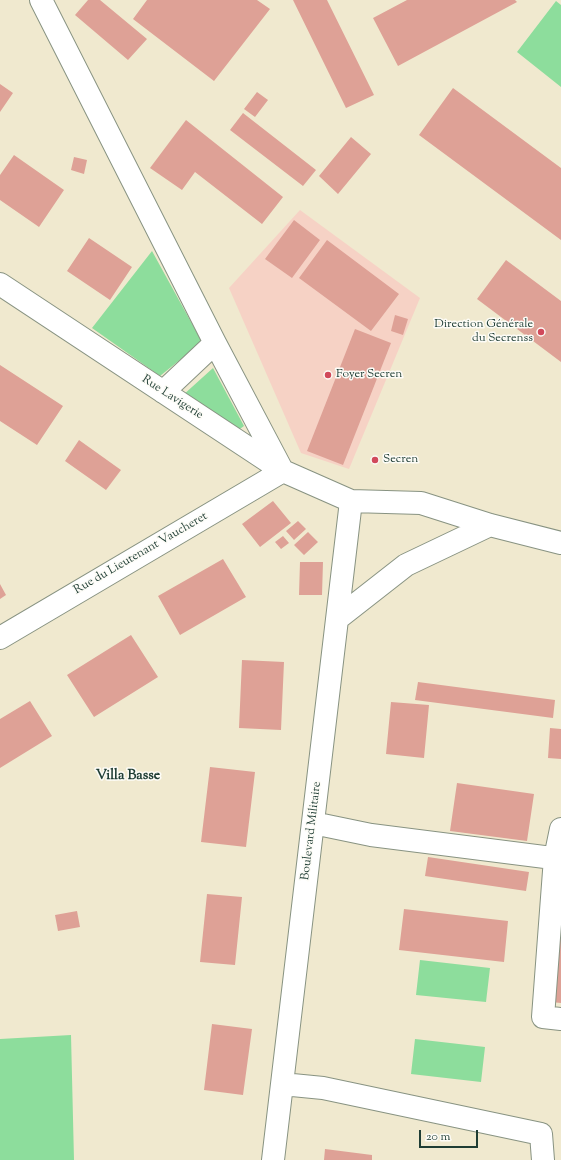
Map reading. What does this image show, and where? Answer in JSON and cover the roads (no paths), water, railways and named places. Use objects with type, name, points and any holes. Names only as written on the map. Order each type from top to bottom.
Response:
[{"type":"street","points":[[41,0],[215,343],[283,471]]},
{"type":"street","name":"Rue Lavigerie","points":[[0,284],[283,471],[351,501]]},
{"type":"street","points":[[163,392],[215,343]]},
{"type":"street","name":"Rue du Lieutenant Vaucheret","points":[[0,638],[283,471]]},
{"type":"street","points":[[351,501],[421,503],[490,525],[561,543]]},
{"type":"street","name":"Boulevard Militaire","points":[[273,1160],[351,501]]},
{"type":"street","points":[[337,619],[406,565],[490,525]]},
{"type":"street","points":[[312,823],[371,835],[558,858]]},
{"type":"street","points":[[561,829],[543,1016],[561,1019]]},
{"type":"street","points":[[282,1084],[323,1088],[541,1134],[543,1160]]},
{"type":"place","name":"Direction Générale du Secrenss","points":[[541,332]]},
{"type":"place","name":"Foyer Secren","points":[[328,375]]},
{"type":"place","name":"Secren","points":[[375,460]]},
{"type":"district","name":"Villa Basse","points":[[128,777]]}]
